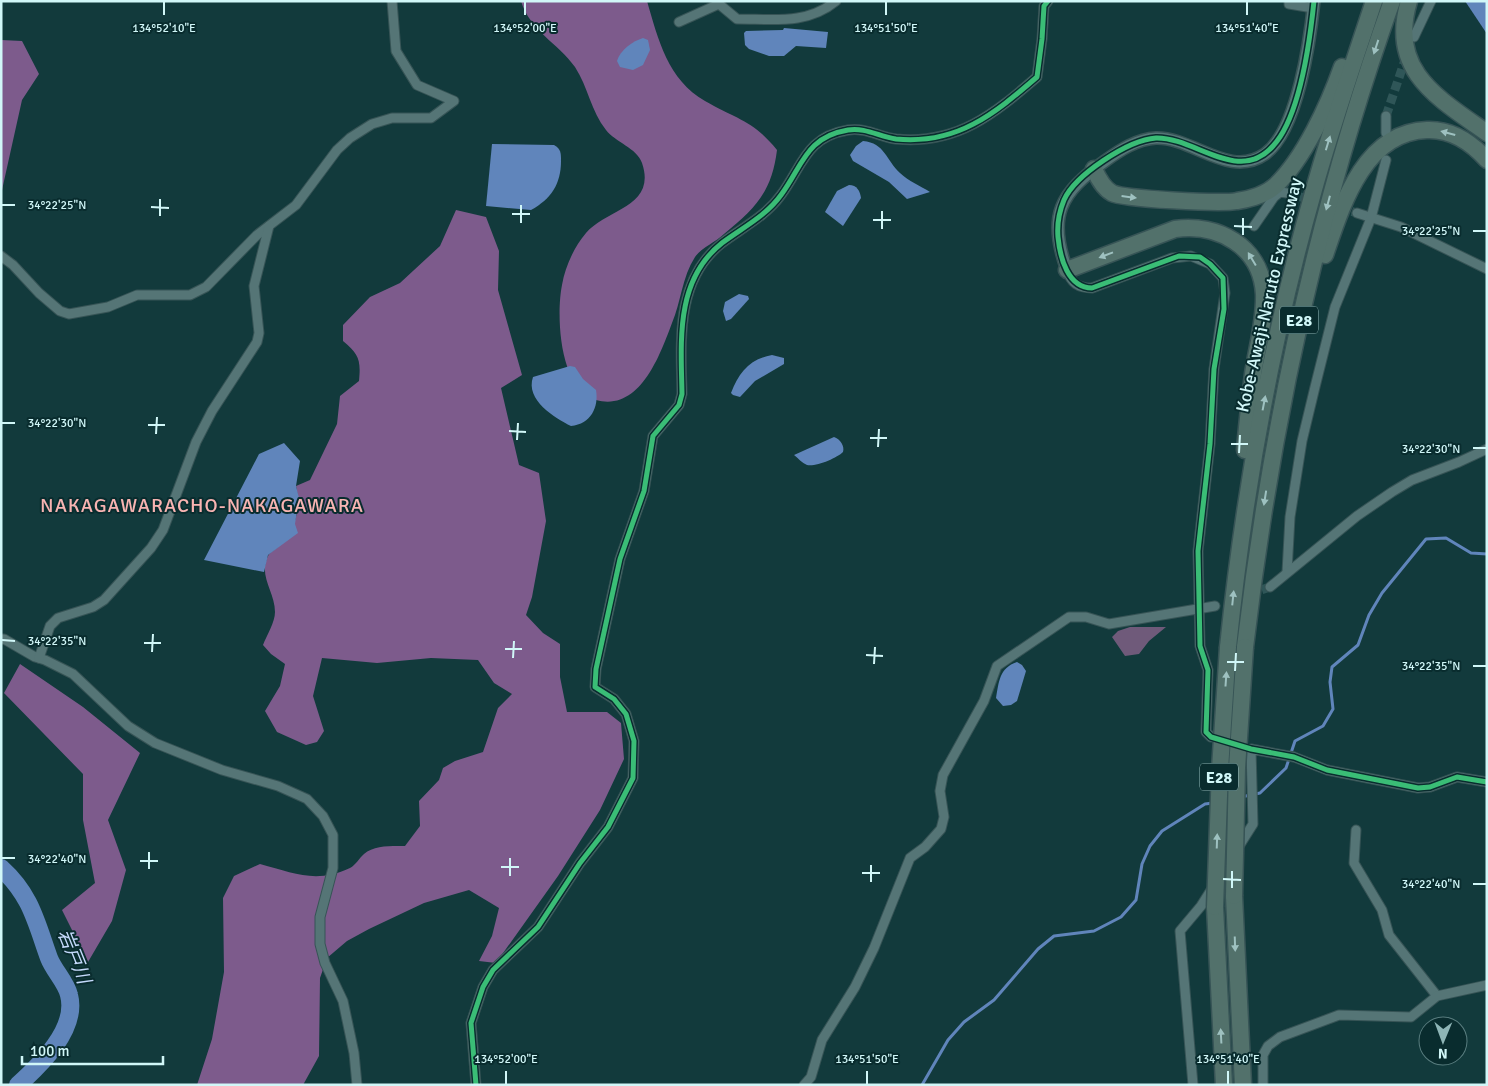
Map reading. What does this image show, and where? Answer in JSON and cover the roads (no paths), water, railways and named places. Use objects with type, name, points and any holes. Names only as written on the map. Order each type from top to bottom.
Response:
[{"type":"highway","points":[[1094,169],[1099,180],[1111,192],[1131,198],[1234,202],[1263,194],[1274,187],[1286,174],[1318,120],[1340,70],[1364,1]]},
{"type":"highway","name":"Kobe-Awaji-Naruto Expressway","points":[[1224,1085],[1215,907],[1220,769],[1228,647],[1236,566],[1252,463],[1288,290],[1334,120],[1374,1]]},
{"type":"highway","name":"Kobe-Awaji-Naruto Expressway","points":[[1244,1085],[1236,980],[1234,896],[1237,768],[1245,647],[1268,478],[1305,296],[1330,198],[1352,120],[1392,1]]},
{"type":"highway","points":[[1409,1],[1405,18],[1405,45],[1417,76],[1444,102],[1487,133]]},
{"type":"highway","points":[[1268,478],[1311,298],[1334,230],[1348,196],[1370,158],[1394,138],[1418,130],[1432,130],[1450,133],[1466,140],[1487,160]]},
{"type":"highway","points":[[1068,270],[1175,229],[1188,227],[1201,227],[1225,234],[1244,248],[1251,257],[1261,280],[1264,304],[1248,422],[1236,566]]},
{"type":"street","points":[[1,256],[13,265],[38,293],[60,311],[69,314],[108,307],[137,295],[190,295],[206,287],[257,235],[296,205],[337,150],[350,138],[372,124],[392,118],[431,118],[454,101],[417,85],[396,51],[392,1]]},
{"type":"street","points":[[679,22],[719,4],[737,19],[799,19],[823,12],[836,1]]},
{"type":"street","points":[[1211,737],[1206,732],[1208,670],[1200,646],[1198,551],[1210,444],[1214,369],[1224,309],[1223,278],[1210,264],[1200,257],[1186,255],[1172,258],[1092,288],[1075,284],[1068,270],[1058,239],[1060,213],[1071,188],[1094,169],[1131,145],[1156,138],[1182,143],[1216,157],[1233,161],[1252,159],[1263,155],[1273,147],[1293,107],[1305,62],[1313,5],[1289,4],[1289,1]]},
{"type":"street","points":[[1414,37],[1432,1]]},
{"type":"street","points":[[476,1085],[471,1023],[483,987],[493,970],[538,927],[580,863],[608,828],[633,778],[634,741],[626,714],[614,699],[596,687],[596,669],[620,559],[644,492],[653,436],[679,405],[682,394],[681,323],[688,292],[697,272],[720,244],[767,211],[781,195],[809,148],[822,138],[849,129],[866,130],[894,139],[918,140],[941,136],[971,126],[994,113],[1036,77],[1047,3]]},
{"type":"street","points":[[1386,116],[1386,133]]},
{"type":"street","points":[[1287,572],[1290,517],[1304,432],[1335,307],[1371,218],[1386,160]]},
{"type":"street","points":[[1254,226],[1274,197],[1280,192],[1287,193]]},
{"type":"street","points":[[1357,213],[1401,227],[1487,269]]},
{"type":"street","points":[[39,658],[50,626],[58,618],[93,608],[104,600],[150,548],[163,530],[176,500],[196,442],[212,411],[257,342],[259,333],[254,286],[269,226]]},
{"type":"street","points":[[1270,587],[1357,516],[1392,492],[1412,480],[1487,449]]},
{"type":"street","points":[[804,1085],[811,1077],[822,1040],[855,987],[874,948],[910,858],[925,847],[941,829],[944,817],[940,791],[943,776],[984,701],[997,666],[1069,617],[1086,617],[1109,624],[1215,606]]},
{"type":"street","points":[[1,639],[4,638],[72,674],[128,726],[155,743],[205,764],[307,799],[323,816],[333,835],[333,868],[320,917],[320,944],[324,963],[343,1001],[354,1053],[357,1085]]},
{"type":"street","points":[[1193,1085],[1180,931],[1201,906],[1252,824],[1251,749],[1294,757],[1327,770],[1418,788],[1430,787],[1457,777],[1487,782]]},
{"type":"street","points":[[1356,830],[1354,863],[1382,910],[1388,935],[1437,996]]},
{"type":"street","points":[[1263,1085],[1263,1055],[1268,1046],[1280,1037],[1339,1015],[1411,1017],[1437,996],[1487,985]]},
{"type":"water","points":[[1465,1],[1487,1],[1487,34]]},
{"type":"water","points":[[784,28],[828,32],[826,48],[796,46],[784,56],[769,56],[749,49],[745,45],[744,33],[746,31],[783,30]]},
{"type":"water","points":[[643,38],[648,40],[650,50],[643,65],[633,70],[620,67],[617,61],[621,53],[635,41]]},
{"type":"water","points":[[863,141],[876,145],[903,176],[930,192],[907,199],[889,182],[853,161],[850,155],[856,146]]},
{"type":"water","points":[[492,144],[554,145],[558,148],[561,158],[561,169],[557,184],[549,196],[538,206],[531,210],[486,206]]},
{"type":"water","points":[[849,185],[858,189],[861,198],[843,226],[825,212],[837,191]]},
{"type":"water","points":[[739,294],[748,296],[749,299],[731,319],[726,321],[723,311],[725,302]]},
{"type":"water","points":[[772,355],[784,358],[784,364],[755,381],[740,397],[731,393],[742,373],[751,363]]},
{"type":"water","points":[[570,366],[575,367],[583,379],[596,390],[597,396],[592,414],[584,422],[571,426],[550,413],[537,401],[532,385],[533,377]]},
{"type":"water","points":[[834,437],[841,443],[843,452],[831,459],[816,465],[807,465],[794,455]]},
{"type":"water","points":[[284,443],[300,461],[296,486],[299,498],[295,524],[298,533],[268,555],[264,572],[204,560],[259,454]]},
{"type":"water","points":[[1017,662],[1026,671],[1017,701],[1011,705],[1003,706],[996,698],[999,681],[1003,672]]},
{"type":"waterway","points":[[1241,797],[1260,793],[1286,768],[1295,741],[1323,726],[1333,709],[1330,682],[1332,667],[1358,645],[1369,615],[1382,593],[1426,539],[1446,538],[1471,553],[1487,554]]},
{"type":"waterway","points":[[922,1085],[948,1040],[964,1022],[994,1000],[1038,949],[1054,936],[1094,931],[1121,917],[1136,900],[1142,864],[1150,846],[1162,831],[1205,804],[1213,803]]},
{"type":"waterway","name":"岩戸川","points":[[1,868],[11,878],[26,899],[49,958],[69,995],[68,1021],[63,1033],[46,1057],[18,1085]]},
{"type":"tunnel","points":[[1386,116],[1407,54]]},
{"type":"tunnel","points":[[1287,193],[1357,213]]},
{"type":"tunnel","points":[[1249,594],[1270,587]]},
{"type":"district","name":"NAKAGAWARACHO-NAKAGAWARA","points":[[202,505]]}]
